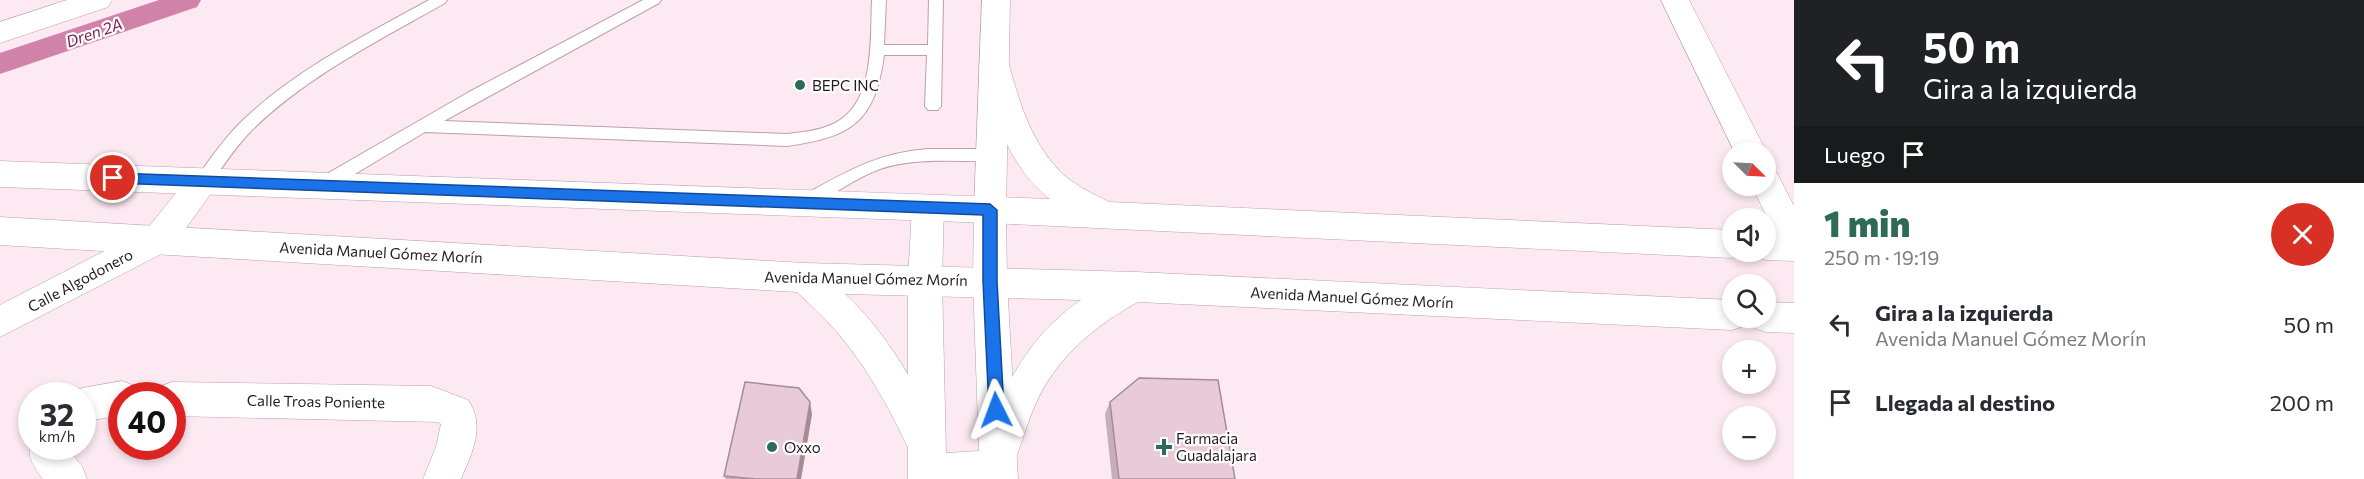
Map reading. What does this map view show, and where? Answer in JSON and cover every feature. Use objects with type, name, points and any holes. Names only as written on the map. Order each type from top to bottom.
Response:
[{"type":"main road","points":[[0,33],[98,0]]},
{"type":"main road","points":[[996,0],[990,281],[999,467]]},
{"type":"main road","points":[[1675,0],[1746,142]]},
{"type":"main road","points":[[994,65],[1004,102],[1015,129],[1030,155],[1054,185],[1104,215]]},
{"type":"main road","points":[[0,174],[928,207],[1722,244]]},
{"type":"main road","points":[[159,239],[203,182]]},
{"type":"main road","points":[[1773,196],[1794,239]]},
{"type":"main road","points":[[927,466],[925,280],[928,207]]},
{"type":"main road","name":"Avenida Manuel Gómez Morín","points":[[0,231],[805,278],[990,281],[1722,315]]},
{"type":"main road","name":"Calle Algodonero","points":[[0,322],[159,239]]},
{"type":"main road","points":[[1776,246],[1794,247]]},
{"type":"main road","points":[[805,278],[854,326],[881,364],[904,400],[927,466]]},
{"type":"main road","points":[[999,467],[1010,415],[1027,380],[1048,350],[1103,303],[1136,287]]},
{"type":"main road","points":[[1776,317],[1794,318]]},
{"type":"main road","name":"Calle Troas Poniente","points":[[186,399],[431,403],[448,407],[457,414],[460,428],[442,479]]},
{"type":"main road","points":[[52,460],[68,479]]},
{"type":"main road","points":[[927,466],[999,467]]},
{"type":"lane","points":[[203,182],[224,151],[247,127],[302,81],[440,0]]},
{"type":"lane","points":[[320,186],[423,126],[654,0]]},
{"type":"lane","points":[[423,126],[808,139],[844,127],[857,116],[865,104],[871,86],[877,50],[879,0]]},
{"type":"lane","points":[[933,106],[936,0]]},
{"type":"lane","points":[[877,50],[934,50]]},
{"type":"lane","points":[[803,203],[868,168],[890,160],[992,155]]},
{"type":"building","name":"Farmacia Guadalajara","points":[[1139,378],[1218,380],[1235,479],[1119,479],[1110,402]]},
{"type":"building","name":"Oxxo","points":[[745,382],[799,388],[810,402],[797,479],[724,476]]},
{"type":"waterway","name":"Dren 2A","points":[[0,64],[188,0]]},
{"type":"place","name":"BEPC INC","points":[[800,85]]},
{"type":"place","name":"Oxxo","points":[[772,447]]},
{"type":"place","name":"Farmacia Guadalajara","points":[[1164,447]]},
{"type":"route","points":[[113,178],[990,210],[990,281],[996,410]]}]
